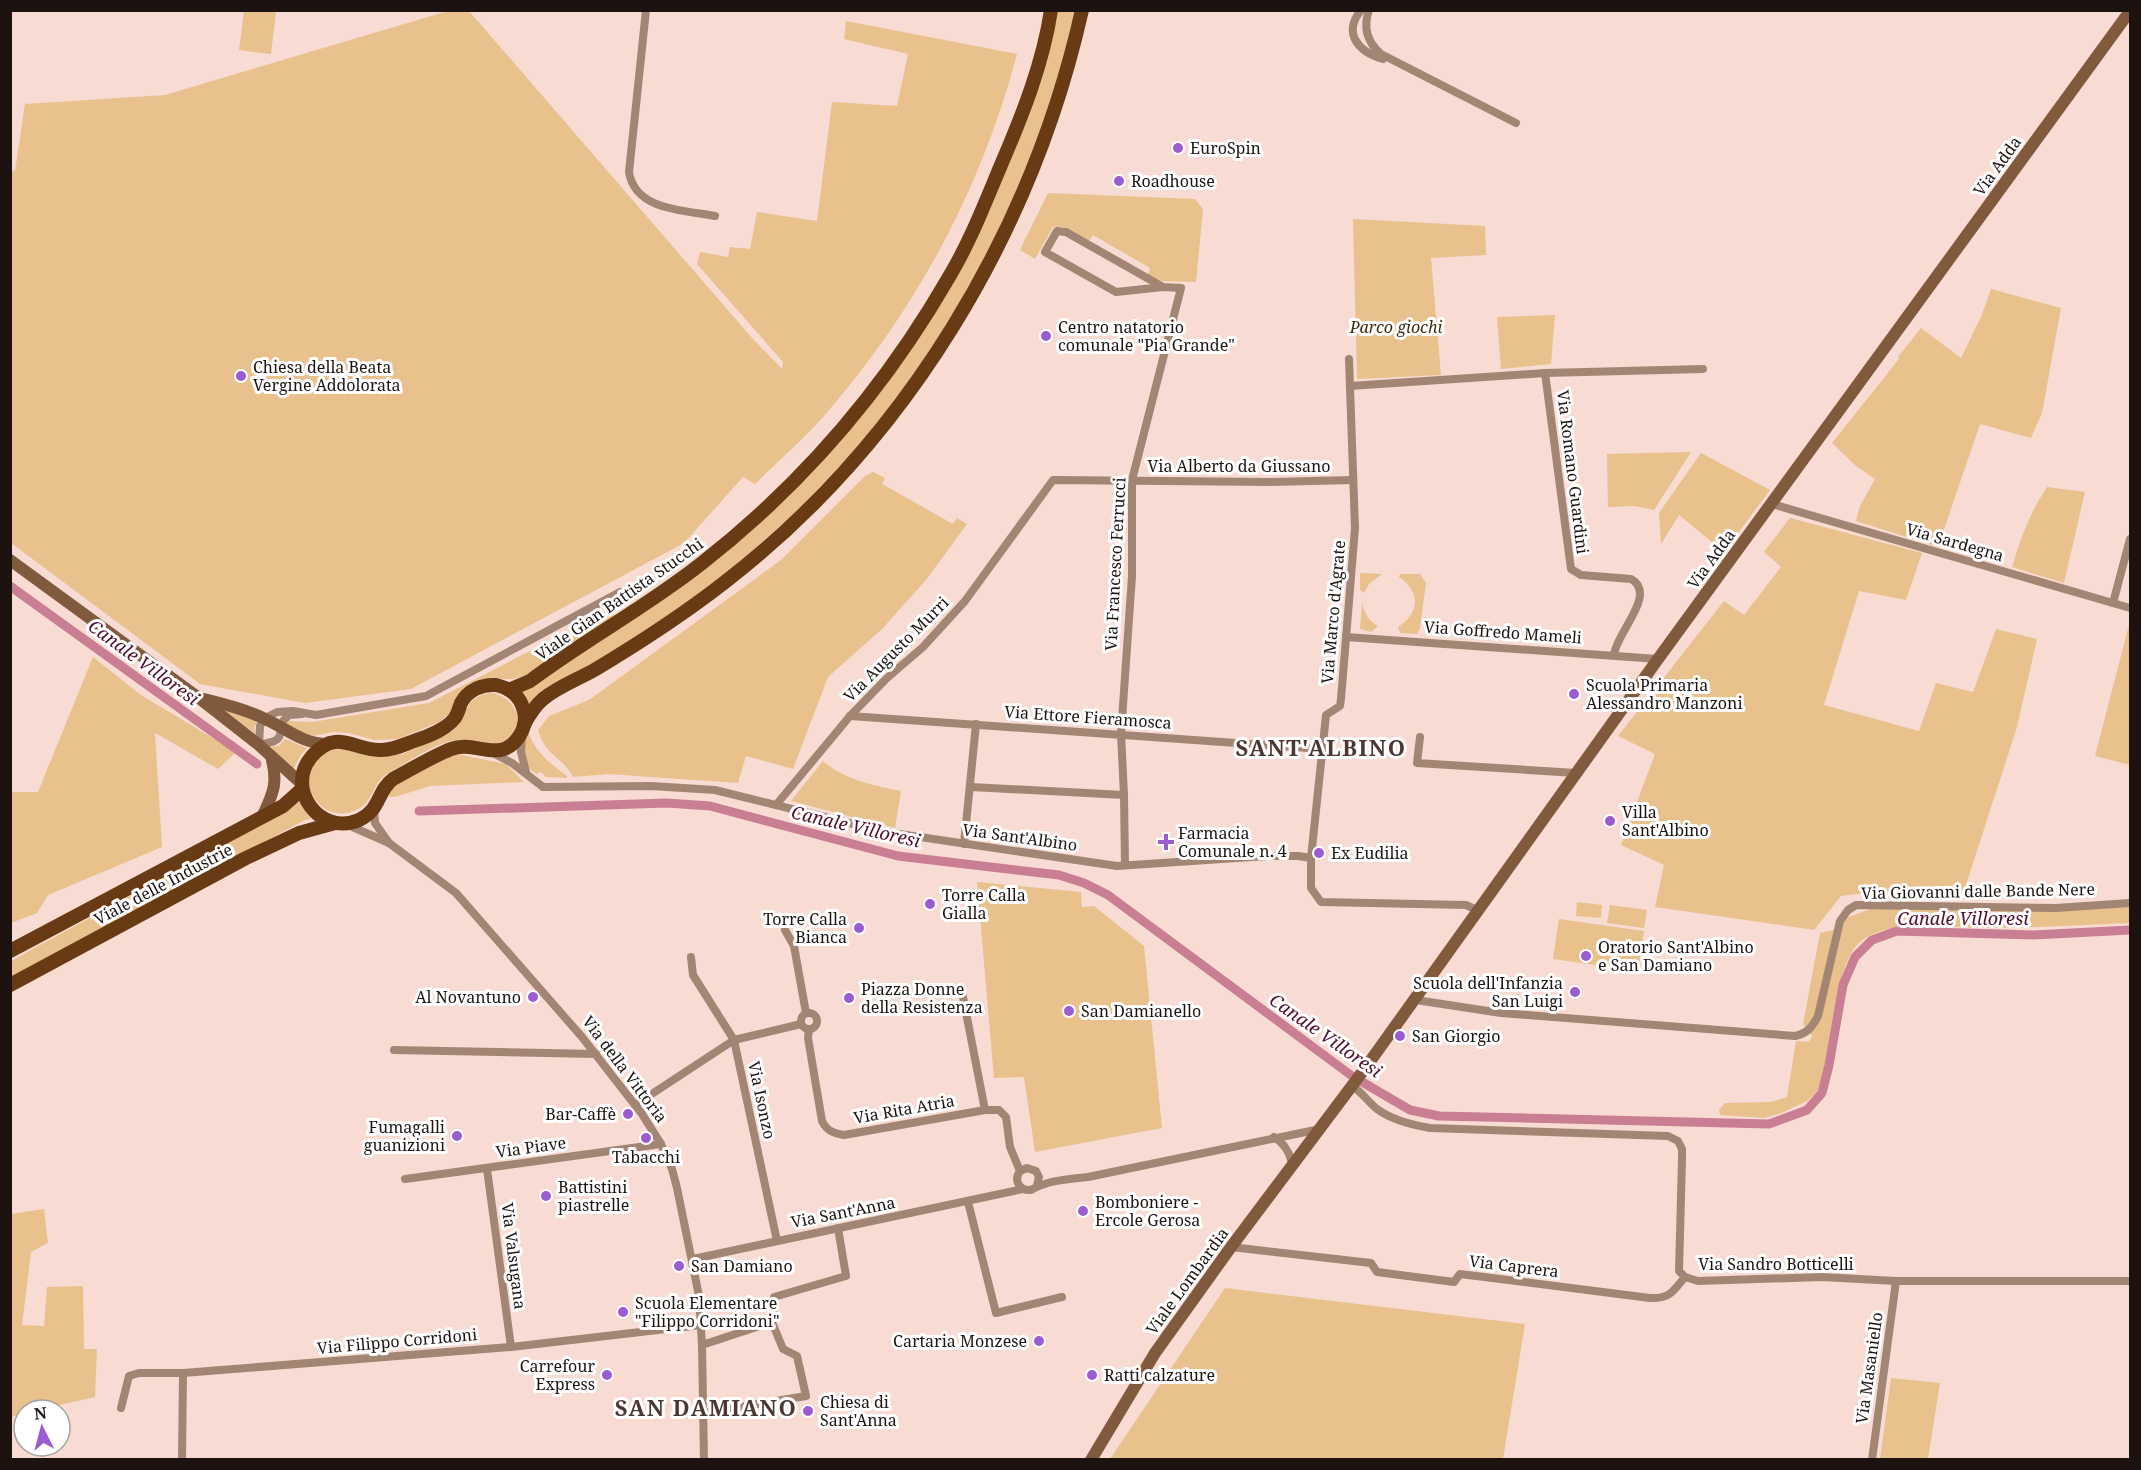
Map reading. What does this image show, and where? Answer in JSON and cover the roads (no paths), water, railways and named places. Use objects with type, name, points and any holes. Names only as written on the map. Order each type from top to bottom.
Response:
[{"type":"main road","name":"Viale Gian Battista Stucchi","points":[[328,744],[349,742],[373,750],[387,750],[424,738],[450,724],[456,717],[463,700],[476,689],[492,685],[509,690],[530,681],[703,563],[768,508],[802,475],[876,390],[950,276],[981,212],[1022,112],[1038,66],[1051,10]]},
{"type":"main road","points":[[328,744],[315,752],[303,774],[302,787],[305,799],[314,812],[322,818],[339,823],[357,821],[374,809],[386,785],[393,779],[453,748],[468,747],[499,751],[510,746],[533,710],[547,696],[593,671],[679,616],[771,543],[844,470],[891,416],[958,316],[1006,234],[1047,133],[1062,88],[1082,10]]},
{"type":"main road","name":"Via Adda","points":[[1321,1129],[1416,1000],[1658,659],[2130,10]]},
{"type":"main road","points":[[10,560],[260,745],[302,787]]},
{"type":"main road","points":[[509,690],[522,704],[523,727]]},
{"type":"main road","points":[[199,698],[265,718],[302,740],[328,744]]},
{"type":"main road","points":[[264,815],[273,795],[276,780],[271,755]]},
{"type":"main road","name":"Viale delle Industrie","points":[[10,951],[289,802],[302,787]]},
{"type":"main road","name":"Viale delle Industrie","points":[[10,985],[255,853],[303,832],[339,823]]},
{"type":"main road","name":"Viale Lombardia","points":[[1091,1460],[1155,1353],[1231,1247],[1321,1129]]},
{"type":"street","points":[[646,10],[630,179],[640,194],[652,203],[715,216]]},
{"type":"street","points":[[1361,10],[1353,27],[1358,45],[1371,55],[1395,62]]},
{"type":"street","points":[[1369,10],[1366,25],[1371,42],[1381,54],[1516,123]]},
{"type":"street","name":"Via Francesco Ferrucci","points":[[1125,864],[1121,734],[1132,576],[1132,480],[1181,288],[1163,287],[1116,292],[1045,252],[1057,231],[1066,232],[1163,287]]},
{"type":"street","name":"Via Marco d'Agrate","points":[[1311,858],[1326,715],[1340,706],[1346,637],[1354,528],[1349,359]]},
{"type":"street","name":"Via Romano Guardini","points":[[1350,386],[1545,373],[1703,369]]},
{"type":"street","name":"Via Romano Guardini","points":[[1545,373],[1571,569],[1581,575],[1631,579],[1641,590],[1641,598],[1619,638],[1614,655]]},
{"type":"street","name":"Via Alberto da Giussano","points":[[1053,480],[1271,482],[1353,480]]},
{"type":"street","name":"Via Augusto Murri","points":[[776,805],[850,716],[887,678],[923,647],[952,616],[998,558],[1053,480]]},
{"type":"street","name":"Via Sardegna","points":[[1772,504],[2130,608]]},
{"type":"street","points":[[2113,603],[2130,538]]},
{"type":"street","points":[[302,714],[289,715],[283,721],[281,736],[276,742],[260,745],[259,729],[265,718],[277,712],[316,715],[426,696],[620,592]]},
{"type":"street","name":"Via Goffredo Mameli","points":[[1346,637],[1658,659]]},
{"type":"street","name":"Via Ettore Fieramosca","points":[[850,716],[1322,749]]},
{"type":"street","points":[[964,844],[976,724]]},
{"type":"street","points":[[523,727],[521,752],[528,774]]},
{"type":"street","points":[[1419,737],[1417,763],[1576,773]]},
{"type":"street","name":"Via Sant'Albino","points":[[486,751],[508,760],[537,783],[548,787],[685,787],[715,790],[886,832],[1117,866],[1267,856],[1311,858]]},
{"type":"street","points":[[971,787],[1124,795]]},
{"type":"street","points":[[374,809],[375,823],[389,843]]},
{"type":"street","points":[[339,823],[355,827],[389,843]]},
{"type":"street","name":"Via della Vittoria","points":[[389,843],[451,889],[494,935],[596,1054],[661,1144],[672,1168],[693,1259],[701,1325],[704,1460]]},
{"type":"street","points":[[1311,858],[1311,888],[1321,902],[1466,905],[1479,911]]},
{"type":"street","name":"Via Giovanni dalle Bande Nere","points":[[1416,1000],[1501,1013],[1795,1036],[1804,1034],[1812,1028],[1818,1016],[1840,921],[1848,910],[1856,905],[2056,908],[2130,903]]},
{"type":"street","points":[[785,930],[794,946],[806,1013],[801,1019],[805,1026]]},
{"type":"street","name":"Via Isonzo","points":[[691,957],[693,975],[734,1040],[777,1241]]},
{"type":"street","points":[[963,997],[985,1110],[995,1109],[1005,1114],[1010,1148],[1021,1173],[1018,1185],[1023,1189]]},
{"type":"street","points":[[635,1105],[734,1040],[816,1025],[814,1015],[806,1013]]},
{"type":"street","name":"Via Rita Atria","points":[[805,1026],[822,1121],[826,1129],[835,1134],[844,1136],[985,1110]]},
{"type":"street","points":[[394,1050],[596,1054]]},
{"type":"street","name":"Via Sandro Botticelli","points":[[1354,1084],[1382,1112],[1404,1122],[1430,1128],[1668,1136],[1678,1141],[1682,1149],[1679,1271],[1685,1277],[1698,1281],[1822,1277],[1896,1281],[2130,1281]]},
{"type":"street","name":"Via Sant'Anna","points":[[693,1259],[1023,1189],[1031,1190],[1037,1185],[1088,1177],[1321,1129]]},
{"type":"street","points":[[1274,1137],[1292,1158],[1292,1168]]},
{"type":"street","name":"Via Piave","points":[[405,1179],[661,1144]]},
{"type":"street","name":"Via Valsugana","points":[[487,1168],[511,1347]]},
{"type":"street","name":"Via Sant'Anna","points":[[999,1195],[1021,1173],[1034,1169],[1038,1174],[1057,1181]]},
{"type":"street","points":[[1037,1185],[1038,1174]]},
{"type":"street","points":[[968,1202],[996,1313],[1062,1297]]},
{"type":"street","points":[[703,1413],[806,1396],[796,1356],[783,1349],[772,1322],[774,1297],[846,1276],[838,1228]]},
{"type":"street","name":"Via Caprera","points":[[1231,1247],[1371,1263],[1377,1272],[1454,1282],[1460,1274],[1663,1299],[1672,1293],[1685,1277]]},
{"type":"street","name":"Via Masaniello","points":[[1872,1460],[1896,1281]]},
{"type":"street","points":[[702,1345],[772,1322]]},
{"type":"street","name":"Via Filippo Corridoni","points":[[121,1408],[129,1376],[139,1373],[183,1373],[511,1347],[701,1325]]},
{"type":"street","points":[[182,1460],[183,1373]]},
{"type":"waterway","name":"Canale Villoresi","points":[[10,586],[257,764]]},
{"type":"waterway","name":"Canale Villoresi","points":[[419,811],[667,803],[710,806],[898,856],[1059,875],[1084,883],[1108,895],[1352,1076],[1410,1110],[1439,1116],[1769,1124],[1807,1110],[1822,1093],[1843,985],[1855,957],[1872,940],[1897,931],[2033,935],[2130,930]]},
{"type":"place","name":"EuroSpin","points":[[1178,148]]},
{"type":"place","name":"Roadhouse","points":[[1119,181]]},
{"type":"place","name":"Centro natatorio comunale \"Pia Grande\"","points":[[1046,336]]},
{"type":"place","name":"Chiesa della Beata Vergine Addolorata","points":[[241,376]]},
{"type":"place","name":"Scuola Primaria Alessandro Manzoni","points":[[1574,694]]},
{"type":"place","name":"Villa Sant'Albino","points":[[1610,821]]},
{"type":"place","name":"Farmacia Comunale n. 4","points":[[1166,842]]},
{"type":"place","name":"Ex Eudilia","points":[[1319,853]]},
{"type":"place","name":"Torre Calla Gialla","points":[[930,904]]},
{"type":"place","name":"Torre Calla Bianca","points":[[859,928]]},
{"type":"place","name":"Oratorio Sant'Albino e San Damiano","points":[[1586,956]]},
{"type":"place","name":"Scuola dell'Infanzia San Luigi","points":[[1575,992]]},
{"type":"place","name":"Al Novantuno","points":[[533,997]]},
{"type":"place","name":"Piazza Donne della Resistenza","points":[[849,998]]},
{"type":"place","name":"San Damianello","points":[[1069,1011]]},
{"type":"place","name":"San Giorgio","points":[[1400,1036]]},
{"type":"place","name":"Bar-Caffè","points":[[628,1114]]},
{"type":"place","name":"Fumagalli guanizioni","points":[[457,1136]]},
{"type":"place","name":"Tabacchi","points":[[646,1138]]},
{"type":"place","name":"Battistini piastrelle","points":[[546,1196]]},
{"type":"place","name":"Bomboniere - Ercole Gerosa","points":[[1083,1211]]},
{"type":"place","name":"San Damiano","points":[[679,1266]]},
{"type":"place","name":"Scuola Elementare \"Filippo Corridoni\"","points":[[623,1312]]},
{"type":"place","name":"Cartaria Monzese","points":[[1039,1341]]},
{"type":"place","name":"Carrefour Express","points":[[607,1375]]},
{"type":"place","name":"Ratti calzature","points":[[1092,1375]]},
{"type":"place","name":"Chiesa di Sant'Anna","points":[[808,1411]]},
{"type":"district","name":"SANT'ALBINO","points":[[1321,747]]},
{"type":"district","name":"SAN DAMIANO","points":[[706,1407]]},
{"type":"park label","name":"Parco giochi","points":[[1396,327]]}]
